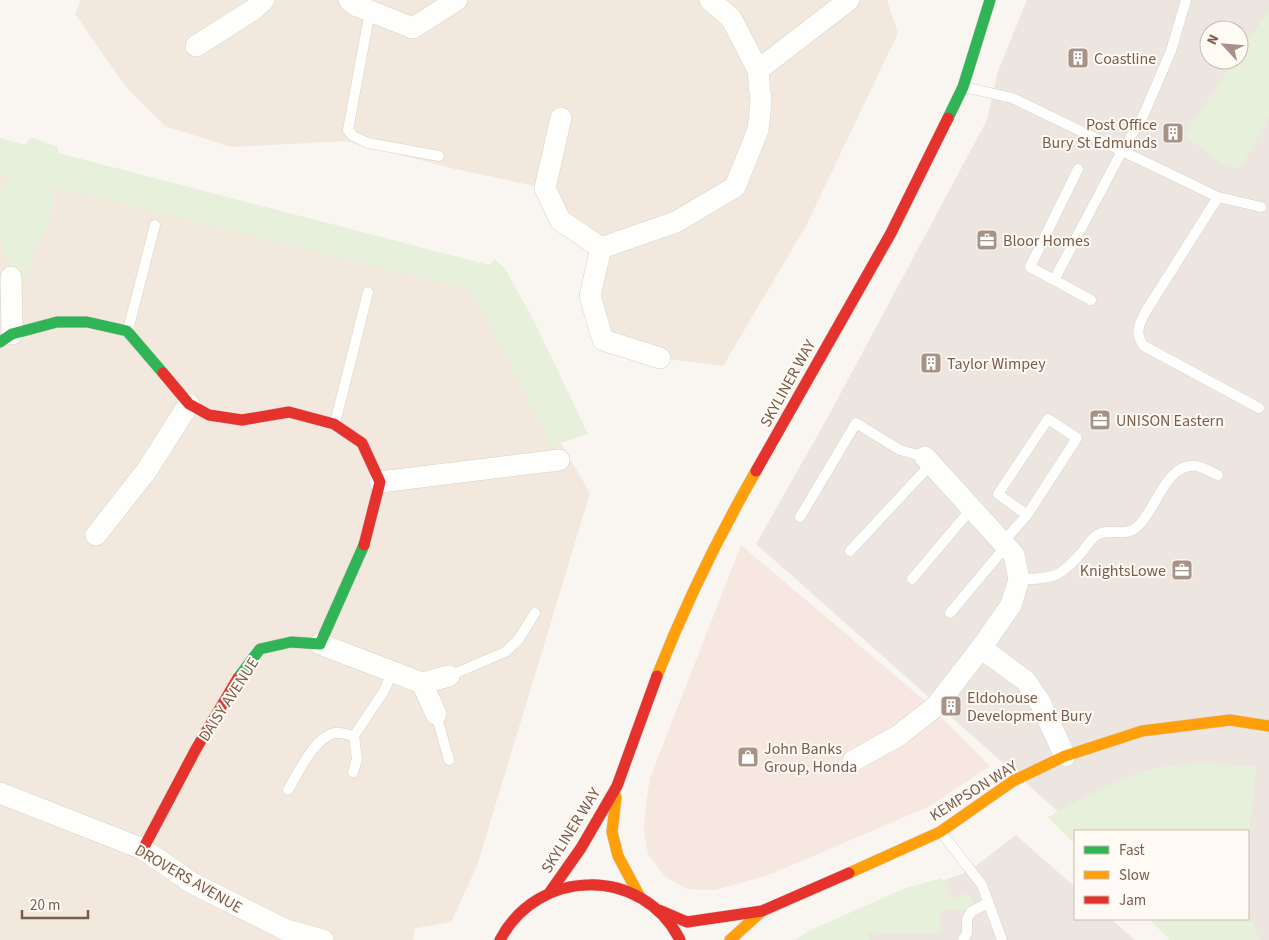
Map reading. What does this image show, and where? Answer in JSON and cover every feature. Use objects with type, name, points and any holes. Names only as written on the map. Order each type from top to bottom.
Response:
[{"type":"street","points":[[196,46],[253,10],[264,0]]},
{"type":"street","points":[[350,0],[356,6],[413,28],[457,0]]},
{"type":"street","points":[[601,248],[676,222],[735,188],[758,130],[761,103],[758,70],[731,18],[710,0]]},
{"type":"street","points":[[758,70],[850,0]]},
{"type":"street","name":"SKYLINER WAY","points":[[550,892],[582,848],[617,786],[655,682],[696,584],[727,522],[891,233],[963,87],[990,0]]},
{"type":"street","points":[[561,118],[544,188],[560,220],[601,248]]},
{"type":"street","points":[[601,248],[590,296],[603,340],[660,358]]},
{"type":"street","points":[[11,277],[6,338],[56,322],[87,322],[127,331],[189,404],[209,415],[242,420],[289,412],[334,424],[362,443],[380,482],[362,550],[320,644],[422,683],[449,676]]},
{"type":"street","points":[[96,535],[147,470],[189,404]]},
{"type":"street","points":[[380,482],[559,460]]},
{"type":"street","points":[[853,761],[898,736],[936,706],[981,648],[1011,605],[1019,579],[1014,555],[928,460]]},
{"type":"street","name":"DAISY AVENUE","points":[[143,849],[196,749],[231,689],[260,649],[291,642],[320,644]]},
{"type":"street","points":[[981,648],[1026,681],[1040,702],[1065,756]]},
{"type":"street","points":[[422,683],[436,714]]},
{"type":"street","name":"KEMPSON WAY","points":[[659,910],[687,922],[762,911],[940,832],[1013,781],[1065,756],[1142,731],[1230,720],[1269,726]]},
{"type":"street","name":"SKYLINER WAY","points":[[617,786],[612,832],[618,856],[640,897]]},
{"type":"street","name":"DROVERS AVENUE","points":[[0,794],[143,849],[192,883],[283,935],[323,940]]},
{"type":"street","points":[[499,939],[522,910],[550,892],[580,884],[611,886],[640,897],[659,910],[680,940]]},
{"type":"street","name":"KEMPSON WAY","points":[[730,940],[762,911]]},
{"type":"lane","points":[[1054,280],[1122,151],[1143,116],[1171,51],[1186,0]]},
{"type":"lane","points":[[370,11],[348,130],[353,136],[368,143],[439,156]]},
{"type":"lane","points":[[963,87],[1012,98],[1218,197],[1261,207]]},
{"type":"lane","points":[[1078,169],[1030,267],[1092,300]]},
{"type":"lane","points":[[1218,197],[1146,311],[1138,326],[1138,339],[1144,346],[1259,408]]},
{"type":"lane","points":[[127,331],[155,225]]},
{"type":"lane","points":[[334,424],[368,292]]},
{"type":"lane","points":[[950,613],[1027,515],[1077,438],[1048,419],[998,494],[1027,515]]},
{"type":"lane","points":[[800,517],[856,423],[900,450],[928,460],[850,551]]},
{"type":"lane","points":[[1019,579],[1045,579],[1060,574],[1096,535],[1104,532],[1131,532],[1140,525],[1158,494],[1181,468],[1196,466],[1218,475]]},
{"type":"lane","points":[[912,579],[972,508]]},
{"type":"lane","points":[[449,676],[505,652],[518,640],[535,613]]},
{"type":"lane","points":[[353,772],[357,758],[354,736],[384,692],[393,671]]},
{"type":"lane","points":[[436,714],[450,760]]},
{"type":"lane","points":[[288,790],[318,742],[325,736],[337,733],[354,736]]},
{"type":"lane","points":[[940,832],[982,885],[1002,940]]},
{"type":"lane","points":[[963,940],[967,933],[967,919],[971,912],[988,903]]},
{"type":"shaded area","points":[[81,0],[887,0],[898,33],[806,226],[723,366],[660,358],[603,340],[590,296],[601,248],[544,188],[455,169],[346,141],[231,147],[165,126],[126,87],[75,14]]},
{"type":"shaded area","points":[[1027,0],[1269,0],[1269,940],[1203,940],[1249,920],[1249,830],[1079,830],[756,544],[829,415],[987,120],[998,71]]},
{"type":"shaded area","points":[[0,171],[471,290],[590,493],[477,866],[451,922],[415,928],[413,940],[0,940]]},
{"type":"shaded area","points":[[741,545],[925,701],[990,766],[930,806],[766,876],[715,890],[687,889],[664,876],[648,854],[644,832],[650,778]]},
{"type":"shaded area","points":[[1016,835],[1074,886],[1074,920],[1112,920],[1135,940],[806,940],[811,930],[969,871]]},
{"type":"green space","points":[[1269,10],[1269,117],[1240,169],[1220,162],[1184,135],[1228,70],[1249,70],[1249,39]]},
{"type":"green space","points":[[30,137],[58,147],[58,153],[489,265],[495,259],[505,269],[533,319],[588,434],[552,446],[471,290],[55,187],[52,213],[22,283],[10,279],[0,233],[0,193],[9,176],[0,173],[0,138],[26,145]]},
{"type":"green space","points":[[1168,766],[1256,766],[1249,836],[1249,830],[1074,830],[1074,843],[1048,817],[1095,791],[1132,775]]},
{"type":"green space","points":[[942,878],[952,899],[967,892],[973,902],[971,909],[941,910],[940,934],[869,933],[869,940],[794,940],[811,930],[903,889]]},
{"type":"green space","points":[[1249,915],[1260,940],[1170,940],[1150,920],[1249,920]]},
{"type":"traffic: fast","points":[[948,118],[963,87],[990,0]]},
{"type":"traffic: fast","points":[[0,342],[12,334],[57,322],[87,322],[127,331],[163,373]]},
{"type":"traffic: fast","points":[[238,678],[260,649],[291,642],[320,644],[364,545]]},
{"type":"traffic: slow","points":[[657,676],[703,572],[728,521],[756,471]]},
{"type":"traffic: slow","points":[[849,873],[940,832],[1013,781],[1065,756],[1142,731],[1230,720],[1269,726]]},
{"type":"traffic: slow","points":[[616,797],[612,832],[618,856],[640,897]]},
{"type":"traffic: slow","points":[[730,940],[762,911]]},
{"type":"traffic: jam","points":[[756,471],[891,233],[948,118]]},
{"type":"traffic: jam","points":[[163,373],[189,404],[209,415],[242,420],[289,412],[334,424],[362,443],[380,482],[364,545]]},
{"type":"traffic: jam","points":[[550,892],[581,848],[617,786],[657,676]]},
{"type":"traffic: jam","points":[[143,849],[196,749],[238,678]]},
{"type":"traffic: jam","points":[[659,910],[687,922],[762,911],[849,873]]},
{"type":"traffic: jam","points":[[500,940],[517,916],[539,899],[564,888],[590,885],[617,888],[642,899],[663,916],[680,940]]},
{"type":"place","name":"Coastline","points":[[1078,58]]},
{"type":"place","name":"Post Office Bury St Edmunds","points":[[1173,133]]},
{"type":"place","name":"Bloor Homes","points":[[987,240]]},
{"type":"place","name":"Taylor Wimpey","points":[[931,363]]},
{"type":"place","name":"UNISON Eastern","points":[[1100,420]]},
{"type":"place","name":"KnightsLowe","points":[[1182,570]]},
{"type":"place","name":"Eldohouse Development Bury","points":[[951,706]]},
{"type":"place","name":"John Banks Group, Honda","points":[[748,757]]}]
